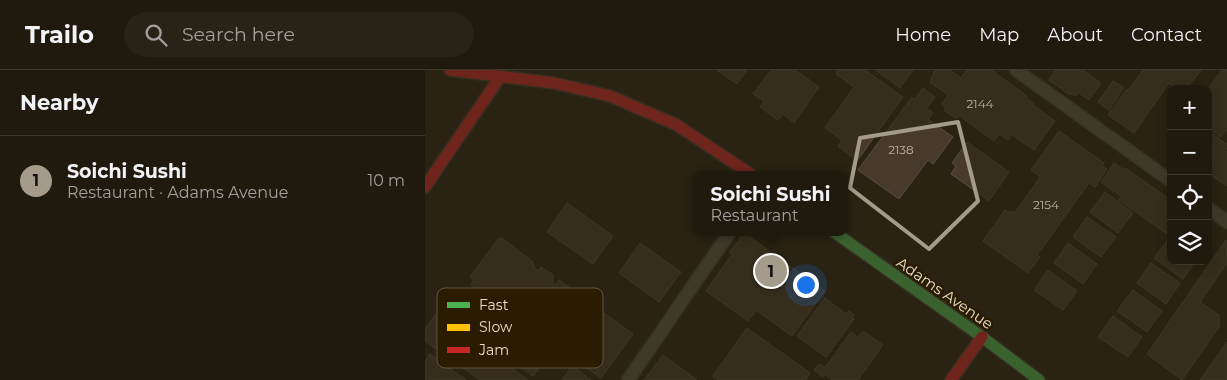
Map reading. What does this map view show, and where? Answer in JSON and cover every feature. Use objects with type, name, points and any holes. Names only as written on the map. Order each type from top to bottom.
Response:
[{"type":"main road","points":[[450,70],[554,83],[610,96],[677,124],[746,171]]},
{"type":"main road","points":[[425,187],[501,77]]},
{"type":"main road","name":"Adams Avenue","points":[[840,236],[1039,380]]},
{"type":"main road","points":[[951,380],[982,337]]},
{"type":"lane","points":[[1016,70],[1167,178]]},
{"type":"lane","points":[[1212,211],[1227,222]]},
{"type":"lane","points":[[628,380],[727,236]]},
{"type":"highlighted area","points":[[958,122],[978,201],[929,249],[850,188],[860,138]]},
{"type":"building","points":[[717,70],[747,70],[737,84]]},
{"type":"building","points":[[771,70],[795,70],[819,87],[794,123],[783,114],[778,120],[760,107],[764,101],[753,94]]},
{"type":"building","points":[[838,70],[865,70],[903,97],[857,161],[838,146],[842,140],[825,128],[854,87],[836,74]]},
{"type":"building","points":[[876,70],[913,70],[900,88]]},
{"type":"building","points":[[936,70],[950,70],[961,78],[967,70],[991,70],[1027,96],[1026,98],[1033,105],[1055,121],[1034,150],[1012,135],[1008,140],[999,134],[994,141],[960,116],[955,118],[945,111],[945,106],[942,104],[948,95],[930,82]]},
{"type":"building","points":[[1056,70],[1083,70],[1101,83],[1089,100],[1078,92],[1076,96],[1071,93],[1070,95],[1049,80]]},
{"type":"building","points":[[1143,70],[1201,70],[1189,85],[1172,85],[1169,83],[1134,133],[1108,115],[1127,89],[1128,91]]},
{"type":"building","points":[[1222,70],[1227,70],[1227,130],[1221,137],[1212,131],[1211,85]]},
{"type":"building","points":[[1113,81],[1124,88],[1109,110],[1098,102]]},
{"type":"building","points":[[923,88],[935,97],[927,108],[933,113],[928,119],[953,137],[933,164],[928,160],[899,199],[858,170],[912,97],[915,99]]},
{"type":"building","points":[[1059,131],[1104,163],[1102,166],[1107,169],[1095,187],[1089,183],[1037,255],[1040,257],[1028,273],[983,241],[1005,210],[1015,213],[1040,177],[1031,170]]},
{"type":"building","points":[[1212,134],[1227,144],[1227,148],[1212,169]]},
{"type":"building","points":[[967,142],[1009,172],[989,201],[951,174],[956,166],[952,163]]},
{"type":"building","points":[[1227,151],[1227,186],[1212,175],[1212,171]]},
{"type":"building","points":[[1114,163],[1124,170],[1125,168],[1167,197],[1167,234],[1119,200],[1121,196],[1101,182]]},
{"type":"building","points":[[1105,192],[1133,213],[1118,233],[1090,212]]},
{"type":"building","points":[[567,203],[613,236],[593,264],[547,232]]},
{"type":"building","points":[[1087,217],[1116,237],[1101,257],[1073,237]]},
{"type":"building","points":[[742,236],[748,236],[825,291],[792,336],[756,310],[748,321],[706,291],[732,254],[730,252]]},
{"type":"building","points":[[502,238],[533,262],[538,271],[541,267],[553,275],[553,283],[556,285],[559,280],[570,288],[475,288],[471,285],[474,280],[470,277],[498,239]]},
{"type":"building","points":[[1226,240],[1227,263],[1200,302],[1219,315],[1219,327],[1182,380],[1147,354],[1209,265],[1212,265],[1212,260]]},
{"type":"building","points":[[1167,241],[1167,265],[1193,265],[1183,279],[1154,258]]},
{"type":"building","points":[[640,243],[681,272],[659,302],[619,273]]},
{"type":"building","points":[[1068,243],[1097,264],[1083,284],[1054,263]]},
{"type":"building","points":[[1151,263],[1180,283],[1166,304],[1137,283]]},
{"type":"building","points":[[1048,270],[1077,291],[1063,310],[1034,290]]},
{"type":"building","points":[[1133,290],[1162,311],[1147,332],[1117,311]]},
{"type":"building","points":[[825,298],[846,314],[849,311],[854,315],[852,318],[854,319],[826,357],[797,336]]},
{"type":"building","points":[[603,312],[633,334],[601,378],[587,368],[603,368]]},
{"type":"building","points":[[437,315],[437,350],[425,341],[425,329]]},
{"type":"building","points":[[1113,316],[1142,337],[1128,357],[1098,337]]},
{"type":"building","points":[[747,328],[810,373],[807,380],[718,380],[713,376]]},
{"type":"building","points":[[863,331],[883,345],[858,380],[832,380],[825,374],[823,377],[814,370],[819,364],[825,368],[851,332],[858,337]]},
{"type":"building","points":[[1227,342],[1227,380],[1200,380]]},
{"type":"building","points":[[430,354],[437,359],[437,368],[449,368],[466,380],[425,380],[425,361]]},
{"type":"building","points":[[663,355],[697,380],[644,380]]},
{"type":"building","points":[[463,368],[511,368],[528,380],[480,380]]},
{"type":"building","points":[[522,368],[539,368],[533,376]]},
{"type":"building","points":[[571,368],[575,368],[591,380],[562,380]]},
{"type":"traffic: fast","points":[[840,236],[1039,380]]},
{"type":"traffic: jam","points":[[450,70],[554,83],[610,96],[677,125],[746,171]]},
{"type":"traffic: jam","points":[[425,187],[500,77]]},
{"type":"traffic: jam","points":[[951,380],[982,337]]},
{"type":"place","name":"Soichi Sushi","points":[[771,271]]}]
